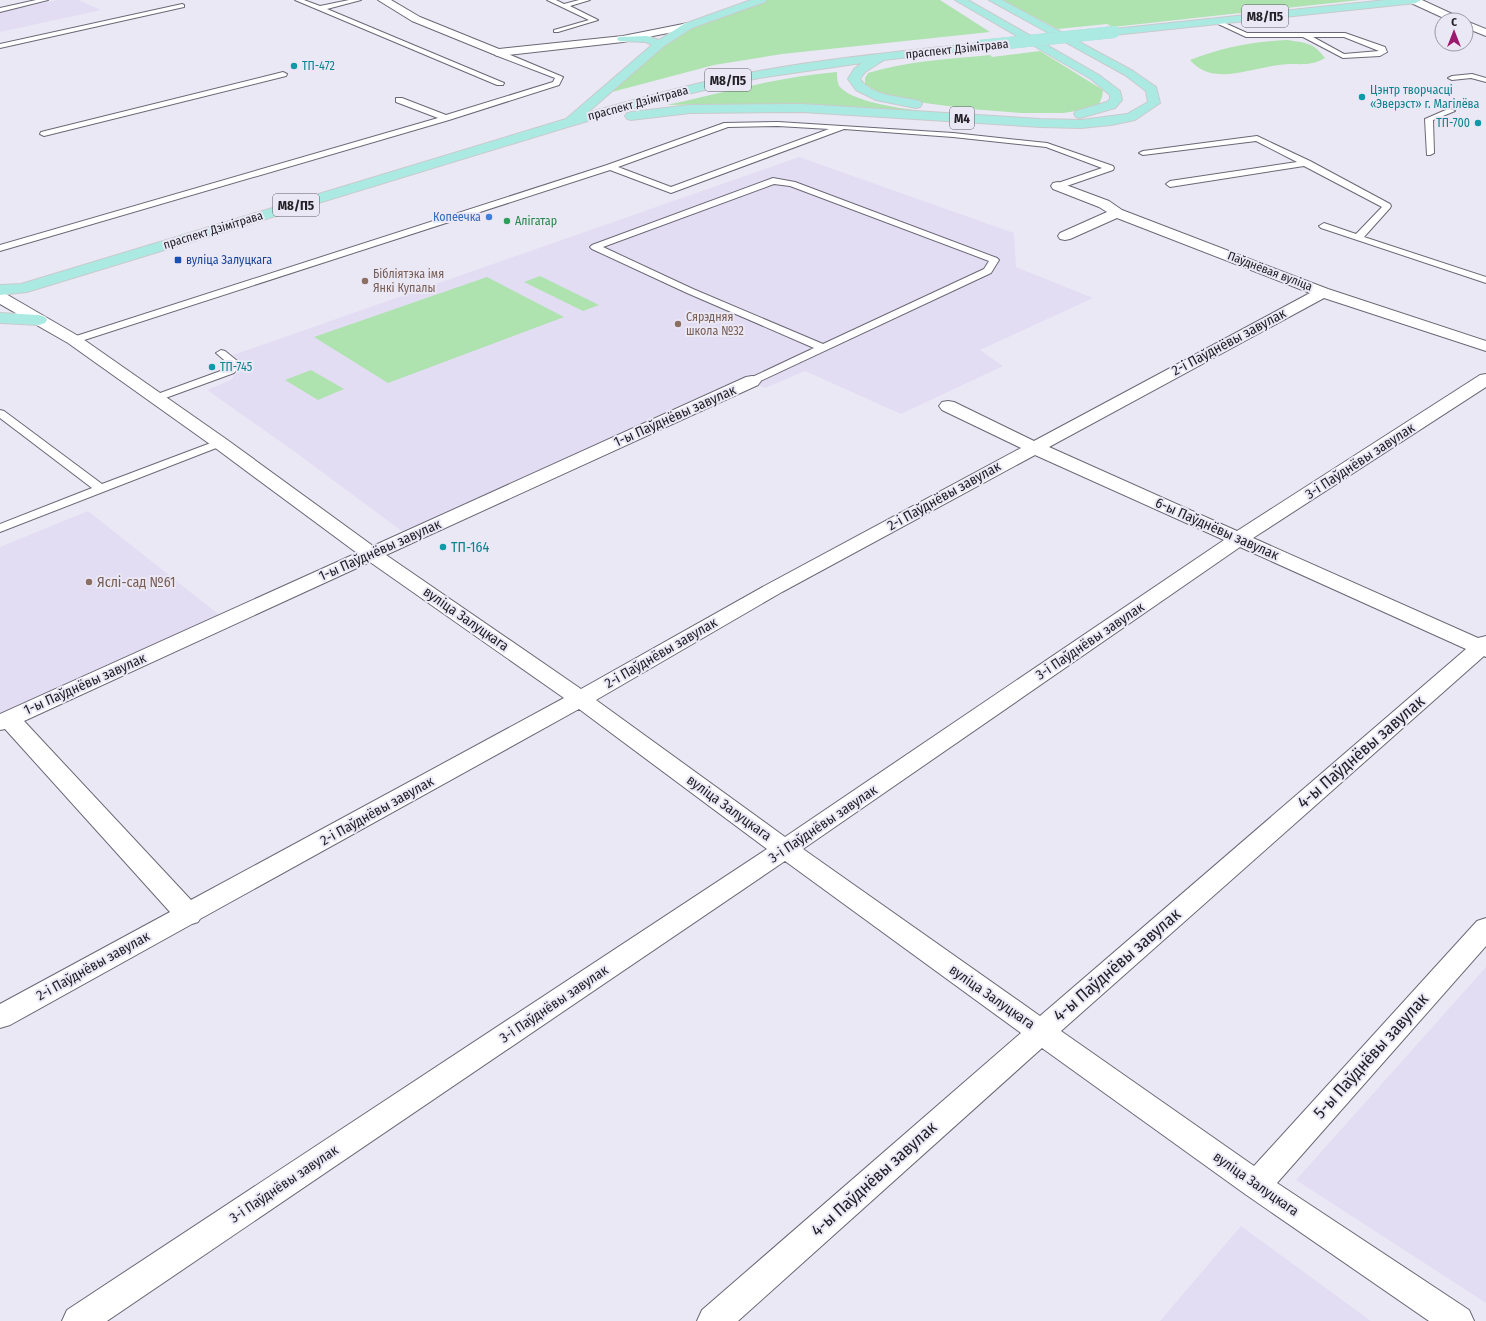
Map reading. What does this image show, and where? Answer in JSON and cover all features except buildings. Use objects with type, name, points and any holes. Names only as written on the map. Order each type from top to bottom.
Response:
[{"type":"main road","points":[[570,122],[660,44],[688,26],[761,0]]},
{"type":"main road","name":"М4","points":[[889,56],[868,64],[856,73],[854,79],[860,87],[880,97],[937,107],[1027,115],[1054,116],[1086,114],[1111,105],[1116,100],[1116,94],[1095,77],[960,0]]},
{"type":"main road","name":"М4","points":[[570,122],[690,109],[802,108],[1040,123],[1081,124],[1131,117],[1154,103],[1152,90],[1129,73],[994,0]]},
{"type":"main road","name":"праспект Дзімітрава","points":[[1,297],[22,289],[570,122],[721,82],[796,68],[889,56],[1416,0]]},
{"type":"main road","points":[[982,13],[1011,9]]},
{"type":"main road","points":[[623,39],[647,39],[660,44]]},
{"type":"main road","points":[[0,318],[39,320]]},
{"type":"street","points":[[383,0],[416,19],[498,52],[623,39],[688,26]]},
{"type":"street","points":[[1413,0],[1439,12]]},
{"type":"street","points":[[1474,28],[1486,33]]},
{"type":"street","name":"Паўднёвая вуліца","points":[[1058,186],[1104,204],[1118,213],[1323,292],[1486,346]]},
{"type":"street","points":[[1065,236],[1118,213]]},
{"type":"street","name":"2-і Паўднёвы завулак","points":[[0,1017],[189,915],[580,699],[775,588],[1033,447],[1323,292]]},
{"type":"street","name":"вуліца Залуцкага","points":[[1,297],[74,340],[220,443],[371,554],[580,699],[785,849],[1256,1185],[1457,1321]]},
{"type":"street","name":"3-і Паўднёвы завулак","points":[[79,1321],[785,849],[1239,539],[1486,379]]},
{"type":"street","name":"1-ы Паўднёвы завулак","points":[[189,915],[4,721],[752,381]]},
{"type":"street","name":"6-ы Паўднёвы завулак","points":[[948,406],[1033,447],[1484,647]]},
{"type":"street","name":"4-ы Паўднёвы завулак","points":[[714,1321],[1041,1032],[1484,647]]},
{"type":"street","name":"5-ы Паўднёвы завулак","points":[[1256,1185],[1486,928]]},
{"type":"lane","points":[[0,10],[44,0]]},
{"type":"lane","points":[[298,0],[500,83]]},
{"type":"lane","points":[[320,8],[358,0]]},
{"type":"lane","points":[[550,0],[595,20],[556,31]]},
{"type":"lane","points":[[564,6],[587,0]]},
{"type":"lane","points":[[0,46],[182,6]]},
{"type":"lane","points":[[1216,21],[1246,35],[1345,35],[1382,49],[1383,52],[1380,54],[1343,56],[1306,36]]},
{"type":"lane","points":[[0,248],[446,118],[556,83],[559,77],[498,52]]},
{"type":"lane","points":[[44,134],[283,74]]},
{"type":"lane","points":[[1452,78],[1472,76],[1486,80]]},
{"type":"lane","points":[[399,100],[446,118]]},
{"type":"lane","points":[[1430,153],[1429,119],[1451,111]]},
{"type":"lane","points":[[74,340],[610,167],[727,126],[778,124],[843,127],[953,135],[1046,145],[1110,168],[1058,186]]},
{"type":"lane","points":[[610,167],[671,190],[843,127]]},
{"type":"lane","points":[[1143,153],[1257,138],[1387,206],[1358,238]]},
{"type":"lane","points":[[1170,184],[1307,163]]},
{"type":"lane","points":[[752,381],[823,348],[988,271],[994,260],[792,184],[773,181],[595,247],[690,291],[823,348]]},
{"type":"lane","points":[[1324,226],[1486,280]]},
{"type":"lane","points":[[156,398],[230,371],[236,364],[221,353]]},
{"type":"lane","points":[[0,413],[100,489]]},
{"type":"lane","points":[[0,528],[220,443]]},
{"type":"shaded area","points":[[57,0],[78,0],[101,10],[0,32],[0,12]]},
{"type":"shaded area","name":"Сярэдняя школа №32","points":[[799,157],[1014,233],[1016,267],[1093,298],[980,350],[1003,366],[901,414],[805,371],[765,388],[743,377],[403,532],[291,449],[207,390],[231,380],[243,364],[233,355]]},
{"type":"shaded area","name":"Яслі-сад №61","points":[[88,511],[222,617],[0,715],[0,547]]},
{"type":"shaded area","points":[[1486,967],[1486,1303],[1296,1180]]},
{"type":"shaded area","points":[[1241,1226],[1371,1321],[1160,1321]]},
{"type":"green space","points":[[767,0],[940,0],[990,32],[782,54],[714,65],[612,92],[662,48],[684,33],[713,18]]},
{"type":"green space","points":[[1002,0],[1360,0],[1113,27],[1107,24],[1058,29]]},
{"type":"green space","points":[[1287,40],[1309,44],[1317,49],[1325,58],[1314,63],[1286,64],[1232,74],[1210,73],[1199,68],[1190,60],[1237,46]]},
{"type":"green space","points":[[1040,51],[1103,90],[1099,104],[1083,110],[1063,113],[1021,113],[971,109],[909,101],[883,95],[865,84],[865,78],[868,73],[913,63],[990,55],[992,57]]},
{"type":"green space","points":[[837,72],[840,87],[858,98],[886,105],[937,113],[804,105],[667,105],[773,81]]},
{"type":"green space","points":[[540,276],[599,305],[583,311],[524,282]]},
{"type":"green space","points":[[487,277],[564,317],[388,383],[314,337]]},
{"type":"green space","points":[[311,370],[344,389],[318,400],[285,380]]},
{"type":"place","name":"ТП-472","points":[[294,66]]},
{"type":"place","name":"Цэнтр творчасці «Эверэст» г. Магілёва","points":[[1362,97]]},
{"type":"place","name":"ТП-700","points":[[1478,123]]},
{"type":"place","name":"Копеечка","points":[[489,217]]},
{"type":"place","name":"Алігатар","points":[[507,221]]},
{"type":"place","name":"вуліца Залуцкага","points":[[178,260]]},
{"type":"place","name":"Бібліятэка імя Янкі Купалы","points":[[365,281]]},
{"type":"place","name":"Сярэдняя школа №32","points":[[678,324]]},
{"type":"place","name":"ТП-745","points":[[212,367]]},
{"type":"place","name":"ТП-164","points":[[443,547]]},
{"type":"place","name":"Яслі-сад №61","points":[[89,582]]}]
